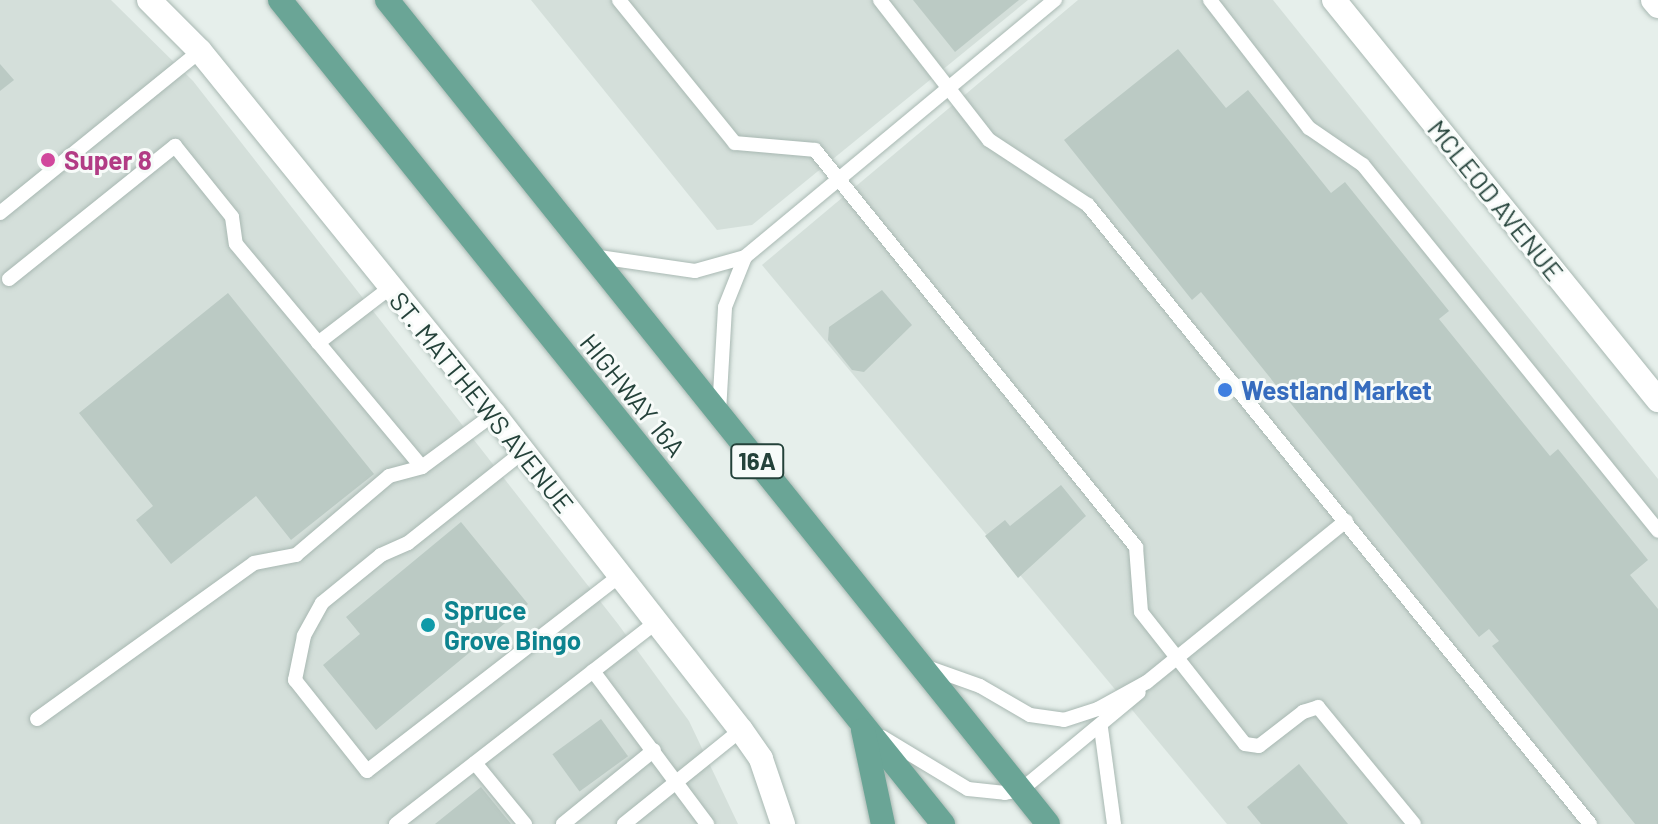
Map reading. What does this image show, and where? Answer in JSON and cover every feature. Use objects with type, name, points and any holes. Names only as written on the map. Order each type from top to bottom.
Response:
[{"type":"main road","name":"HIGHWAY 16A","points":[[280,0],[943,824]]},
{"type":"main road","name":"16A","points":[[387,0],[1048,824]]},
{"type":"main road","points":[[862,724],[883,824]]},
{"type":"street","name":"ST. MATTHEWS AVENUE","points":[[149,0],[200,51],[524,451],[741,730],[761,759],[783,824]]},
{"type":"street","name":"MCLEOD AVENUE","points":[[1334,0],[1658,400]]},
{"type":"street","points":[[1653,0],[1658,6]]},
{"type":"lane","points":[[619,0],[735,143],[815,150],[1136,547],[1141,612],[1252,747],[1318,707],[1414,824]]},
{"type":"lane","points":[[880,0],[989,140],[1088,205],[1590,824]]},
{"type":"lane","points":[[592,256],[695,271],[745,257],[1055,0]]},
{"type":"lane","points":[[1210,0],[1309,128],[1363,165],[1658,531]]},
{"type":"lane","points":[[0,213],[200,51]]},
{"type":"lane","points":[[9,279],[175,146],[232,217],[236,244],[422,467]]},
{"type":"lane","points":[[719,413],[725,307],[745,257]]},
{"type":"lane","points":[[318,343],[391,287]]},
{"type":"lane","points":[[37,719],[254,563],[296,555],[389,476],[422,467],[494,414]]},
{"type":"lane","points":[[524,451],[408,543],[381,555],[322,603],[304,636],[295,680],[367,771],[619,576]]},
{"type":"lane","points":[[862,724],[968,789],[1021,790],[1101,728],[1147,682],[1346,521]]},
{"type":"lane","points":[[396,824],[656,622]]},
{"type":"lane","points":[[923,666],[980,686],[1030,715],[1064,720],[1147,682]]},
{"type":"lane","points":[[593,671],[707,824]]},
{"type":"lane","points":[[1101,728],[1114,824]]},
{"type":"lane","points":[[624,824],[741,730]]},
{"type":"lane","points":[[563,824],[654,750]]},
{"type":"lane","points":[[475,763],[525,824]]},
{"type":"shaded area","points":[[0,0],[111,0],[193,81],[618,624],[689,721],[738,824],[0,824]]},
{"type":"shaded area","points":[[531,0],[1028,0],[752,225],[717,230]]},
{"type":"shaded area","name":"Westland Market","points":[[1078,0],[1273,0],[1658,479],[1658,824],[1227,824],[762,265]]},
{"type":"building","points":[[913,0],[1019,0],[955,52]]},
{"type":"building","points":[[1178,49],[1226,108],[1248,90],[1331,193],[1345,182],[1449,311],[1439,319],[1550,456],[1558,449],[1648,560],[1630,575],[1658,609],[1658,824],[1635,824],[1492,646],[1499,641],[1489,629],[1479,637],[1201,292],[1192,300],[1064,140]]},
{"type":"building","points":[[0,64],[14,80],[0,91]]},
{"type":"building","points":[[882,290],[912,325],[864,372],[852,370],[828,340],[829,327]]},
{"type":"building","points":[[228,293],[374,474],[291,540],[256,496],[171,564],[136,520],[153,506],[79,413]]},
{"type":"building","points":[[1061,485],[1086,516],[1018,578],[985,536],[1005,520],[1010,526]]},
{"type":"building","name":"Spruce Grove Bingo","points":[[461,522],[528,604],[376,730],[323,665],[360,634],[346,617]]},
{"type":"building","points":[[601,719],[628,756],[579,791],[552,754]]},
{"type":"building","points":[[1299,764],[1348,824],[1261,824],[1247,807]]},
{"type":"building","points":[[481,787],[511,824],[435,824]]},
{"type":"place","name":"Super 8","points":[[48,160]]},
{"type":"place","name":"Westland Market","points":[[1225,390]]},
{"type":"place","name":"Spruce Grove Bingo","points":[[428,625]]}]
